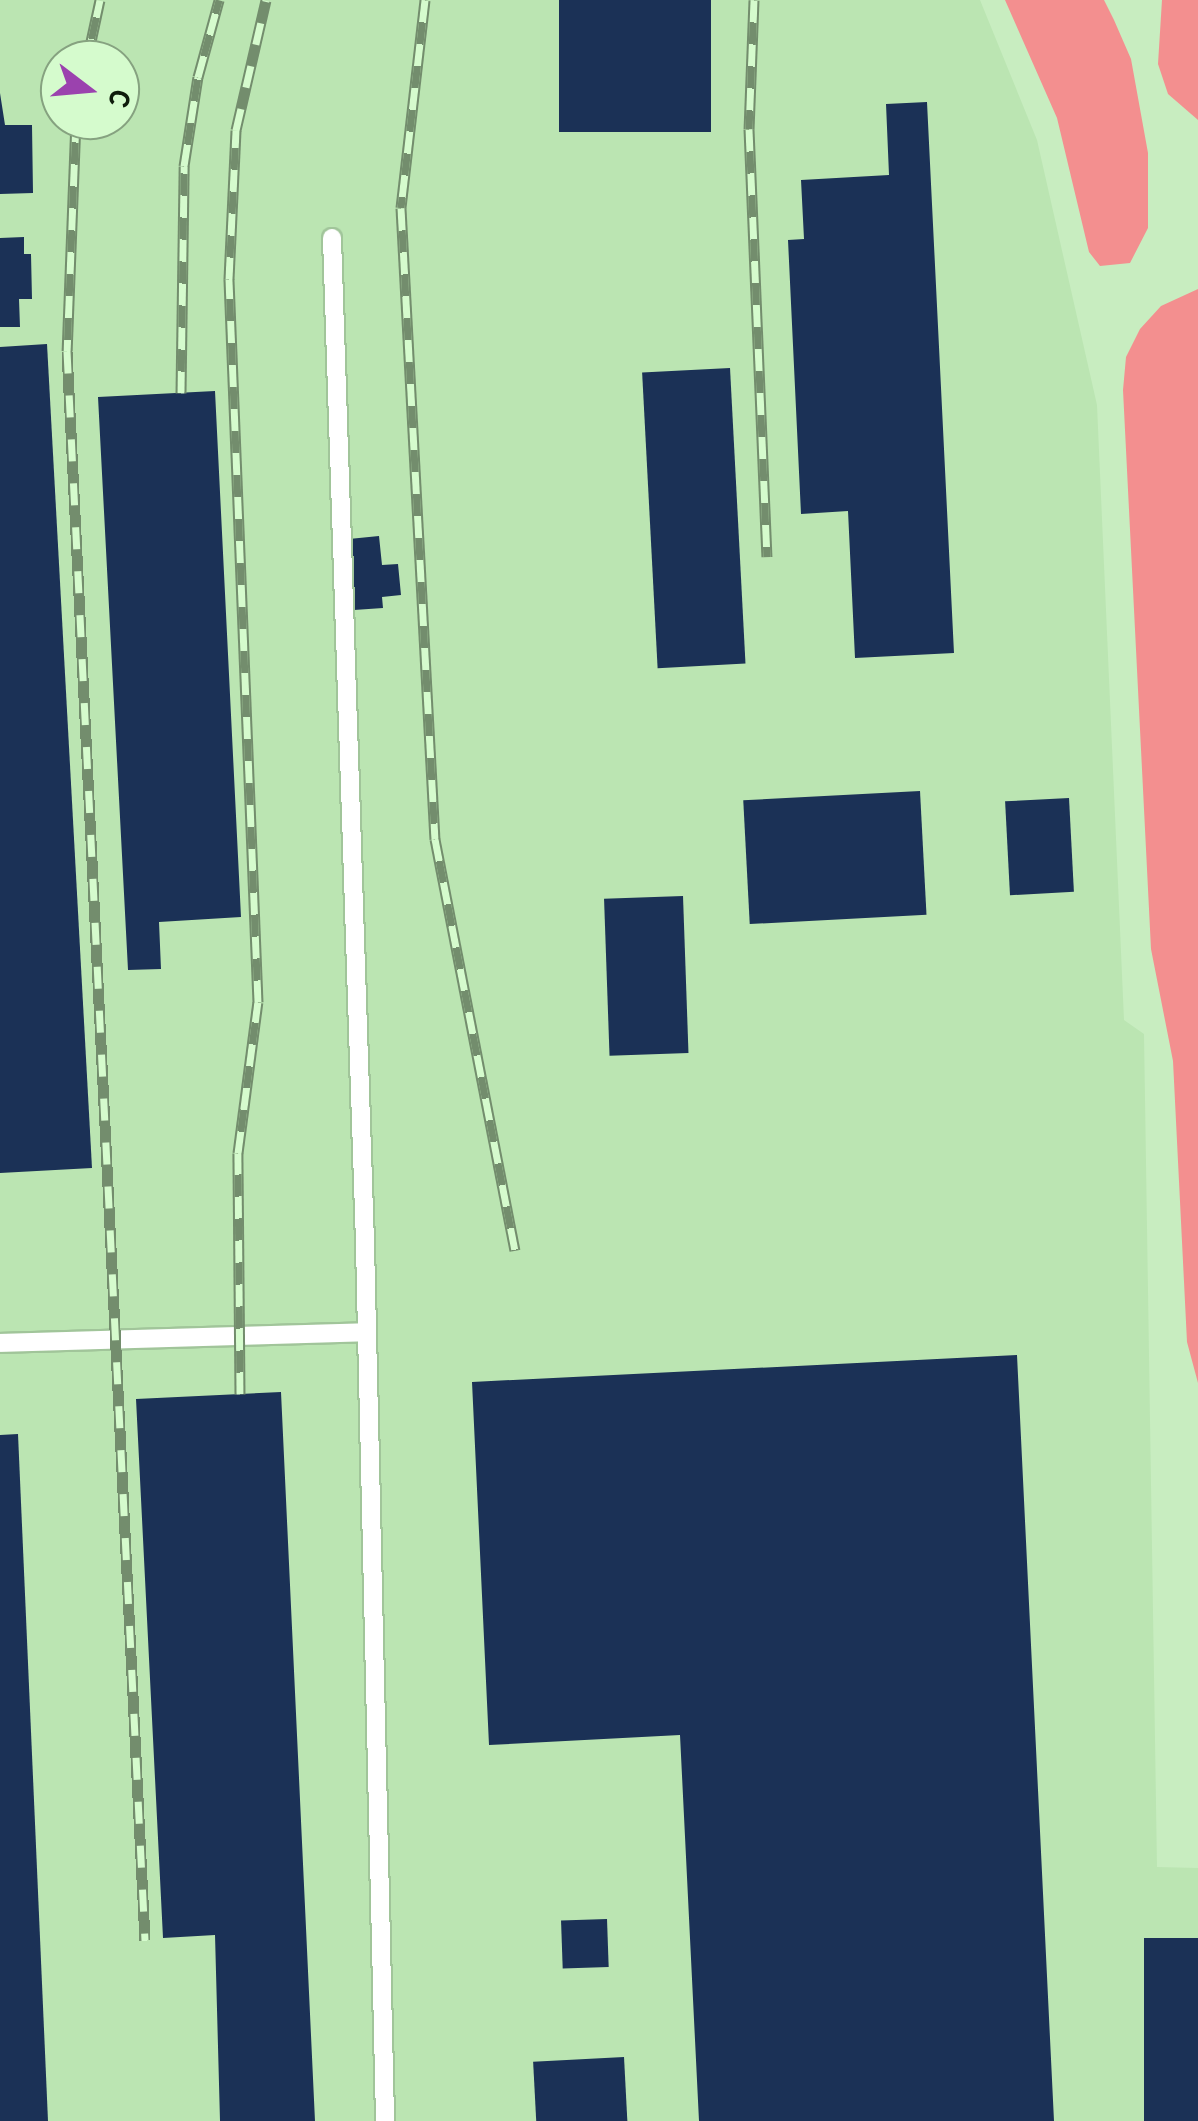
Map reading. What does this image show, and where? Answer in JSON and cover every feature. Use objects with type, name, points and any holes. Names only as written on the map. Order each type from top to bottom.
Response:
[{"type":"lane","points":[[332,238],[385,2121]]},
{"type":"lane","points":[[0,1343],[364,1332]]},
{"type":"shaded area","points":[[0,0],[980,0],[1037,140],[1097,405],[1124,1020],[1144,1034],[1157,1867],[1198,1868],[1198,2121],[0,2121]]},
{"type":"shaded area","points":[[1005,0],[1104,0],[1114,20],[1131,59],[1148,153],[1148,228],[1130,263],[1100,266],[1089,252],[1057,118]]},
{"type":"shaded area","points":[[1162,0],[1198,0],[1198,120],[1168,94],[1158,64]]},
{"type":"shaded area","points":[[1198,289],[1198,1383],[1187,1342],[1173,1061],[1151,949],[1123,390],[1126,357],[1140,329],[1161,306]]},
{"type":"building","points":[[559,0],[711,0],[711,132],[559,132]]},
{"type":"building","points":[[0,93],[5,125],[32,125],[33,193],[0,194]]},
{"type":"building","points":[[927,102],[954,653],[855,658],[848,511],[801,514],[788,240],[804,239],[801,180],[889,175],[886,104]]},
{"type":"building","points":[[24,237],[24,254],[31,254],[32,299],[19,299],[20,327],[0,327],[0,238]]},
{"type":"building","points":[[47,344],[92,1168],[0,1173],[0,347]]},
{"type":"building","points":[[730,368],[745,664],[658,668],[642,373]]},
{"type":"building","points":[[215,391],[241,917],[159,922],[161,969],[128,970],[98,397]]},
{"type":"building","points":[[379,536],[382,565],[398,564],[401,595],[382,597],[383,608],[354,610],[349,539]]},
{"type":"building","points":[[920,791],[926,915],[750,924],[743,800]]},
{"type":"building","points":[[1069,798],[1074,892],[1010,895],[1005,801]]},
{"type":"building","points":[[683,896],[688,1053],[610,1056],[604,899]]},
{"type":"building","points":[[1017,1355],[1054,2121],[699,2121],[680,1735],[489,1745],[472,1382]]},
{"type":"building","points":[[281,1392],[315,2121],[220,2121],[215,1935],[163,1938],[136,1399]]},
{"type":"building","points":[[18,1434],[48,2121],[0,2121],[0,1435]]},
{"type":"building","points":[[607,1919],[609,1967],[563,1969],[561,1921]]},
{"type":"building","points":[[1144,1938],[1198,1938],[1198,2121],[1144,2121]]},
{"type":"building","points":[[624,2057],[627,2121],[536,2121],[533,2062]]},
{"type":"railway","points":[[91,40],[100,0]]},
{"type":"railway","points":[[181,393],[184,166],[198,77],[219,0]]},
{"type":"railway","points":[[240,1394],[238,1153],[258,1002],[229,279],[236,130],[266,0]]},
{"type":"railway","points":[[425,0],[401,208],[435,839],[515,1250]]},
{"type":"railway","points":[[754,0],[749,129],[767,557]]},
{"type":"railway","points":[[75,140],[67,351],[145,1940]]}]
